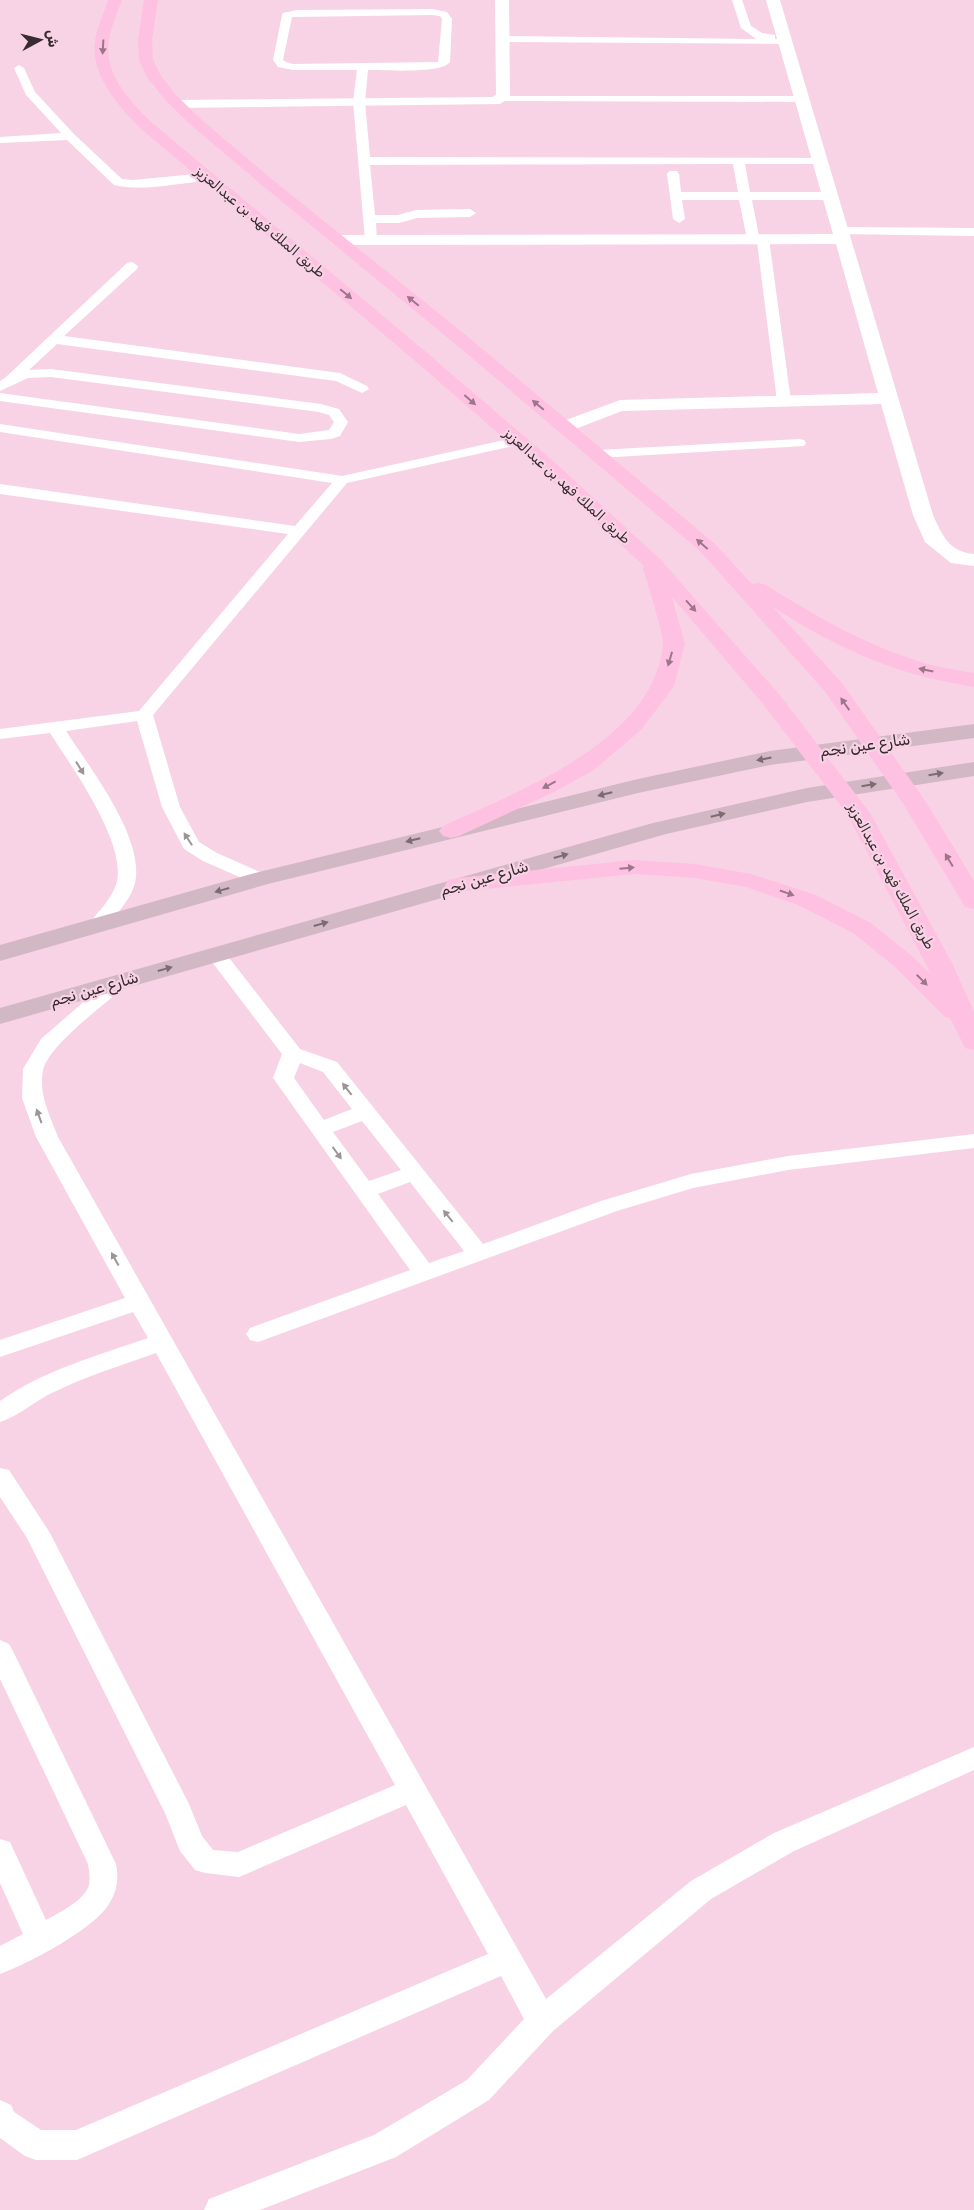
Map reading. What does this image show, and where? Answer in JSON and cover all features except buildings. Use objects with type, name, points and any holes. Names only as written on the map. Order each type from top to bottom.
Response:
[{"type":"main road","name":"طريق الملك فهد بن عبدالعزيز","points":[[114,0],[102,42],[103,63],[111,82],[125,104],[154,134],[518,441],[652,562],[771,699],[858,813],[939,963],[969,1032]]},
{"type":"main road","points":[[151,0],[145,40],[146,60],[154,77],[177,104],[205,130],[598,454],[708,548],[834,688],[916,806],[974,902]]},
{"type":"main road","points":[[451,831],[586,765],[634,724],[662,686],[674,644],[652,562]]},
{"type":"main road","points":[[727,568],[810,622],[858,646],[920,669],[974,680]]},
{"type":"main road","name":"شارع عين نجم","points":[[0,953],[260,879],[638,786],[770,758],[974,731]]},
{"type":"main road","name":"شارع عين نجم","points":[[0,1016],[661,828],[807,795],[974,769]]},
{"type":"main road","points":[[457,886],[634,867],[694,871],[751,881],[807,900],[862,928],[903,961],[969,1032]]},
{"type":"street","points":[[177,104],[479,102],[498,100],[503,98],[504,39],[502,0]]},
{"type":"street","points":[[773,0],[923,515],[935,542],[958,559],[974,560]]},
{"type":"street","points":[[338,240],[758,239],[842,235]]},
{"type":"street","points":[[565,427],[620,406],[889,398]]},
{"type":"lane","points":[[367,12],[368,0]]},
{"type":"lane","points":[[737,0],[746,28],[750,32],[759,36],[785,40]]},
{"type":"lane","points":[[432,12],[443,14],[447,19],[445,62],[441,65],[363,66],[293,67],[282,65],[278,60],[287,15],[297,13],[432,12]]},
{"type":"lane","points":[[504,39],[785,40]]},
{"type":"lane","points":[[363,66],[359,102],[371,240]]},
{"type":"lane","points":[[18,68],[30,93],[70,136],[118,182],[125,184],[206,177]]},
{"type":"lane","points":[[498,100],[802,100]]},
{"type":"lane","points":[[0,140],[70,136]]},
{"type":"lane","points":[[738,160],[744,197],[758,239],[784,401]]},
{"type":"lane","points":[[364,161],[820,160]]},
{"type":"lane","points":[[673,174],[678,196],[679,219]]},
{"type":"lane","points":[[678,196],[830,196]]},
{"type":"lane","points":[[370,219],[394,220],[416,214],[470,213]]},
{"type":"lane","points":[[842,235],[974,232]]},
{"type":"lane","points":[[5,383],[132,266]]},
{"type":"lane","points":[[53,339],[340,377],[362,389]]},
{"type":"lane","points":[[0,397],[299,438],[331,435],[335,433],[341,422],[334,412],[321,408],[60,374],[40,372],[5,383]]},
{"type":"lane","points":[[0,428],[342,480],[518,441]]},
{"type":"lane","points":[[598,454],[799,443]]},
{"type":"lane","points":[[0,734],[144,715],[342,480]]},
{"type":"lane","points":[[0,489],[299,531]]},
{"type":"lane","points":[[144,715],[171,807],[191,845],[210,857],[260,879]]},
{"type":"lane","points":[[54,726],[113,822],[126,857],[127,879],[123,890],[96,926]]},
{"type":"lane","points":[[216,954],[293,1054],[330,1067],[479,1254]]},
{"type":"lane","points":[[117,983],[48,1043],[33,1069],[33,1098],[47,1137],[542,2021]]},
{"type":"lane","points":[[293,1054],[282,1078],[424,1273]]},
{"type":"lane","points":[[319,1129],[366,1112]]},
{"type":"lane","points":[[258,1334],[609,1206],[691,1181],[788,1163],[974,1141]]},
{"type":"lane","points":[[364,1191],[415,1173]]},
{"type":"lane","points":[[0,1349],[139,1302]]},
{"type":"lane","points":[[0,1414],[14,1402],[39,1389],[73,1374],[162,1342]]},
{"type":"lane","points":[[0,1477],[37,1533],[179,1812],[190,1842],[205,1861],[239,1865],[413,1790]]},
{"type":"lane","points":[[0,1651],[102,1864],[104,1881],[98,1898],[85,1910],[40,1939],[0,1961]]},
{"type":"lane","points":[[220,2210],[384,2146],[478,2090],[542,2021],[702,1890],[784,1842],[974,1758]]},
{"type":"lane","points":[[0,1851],[40,1939]]},
{"type":"lane","points":[[0,2115],[3,2122],[36,2145],[77,2145],[508,1959]]}]
